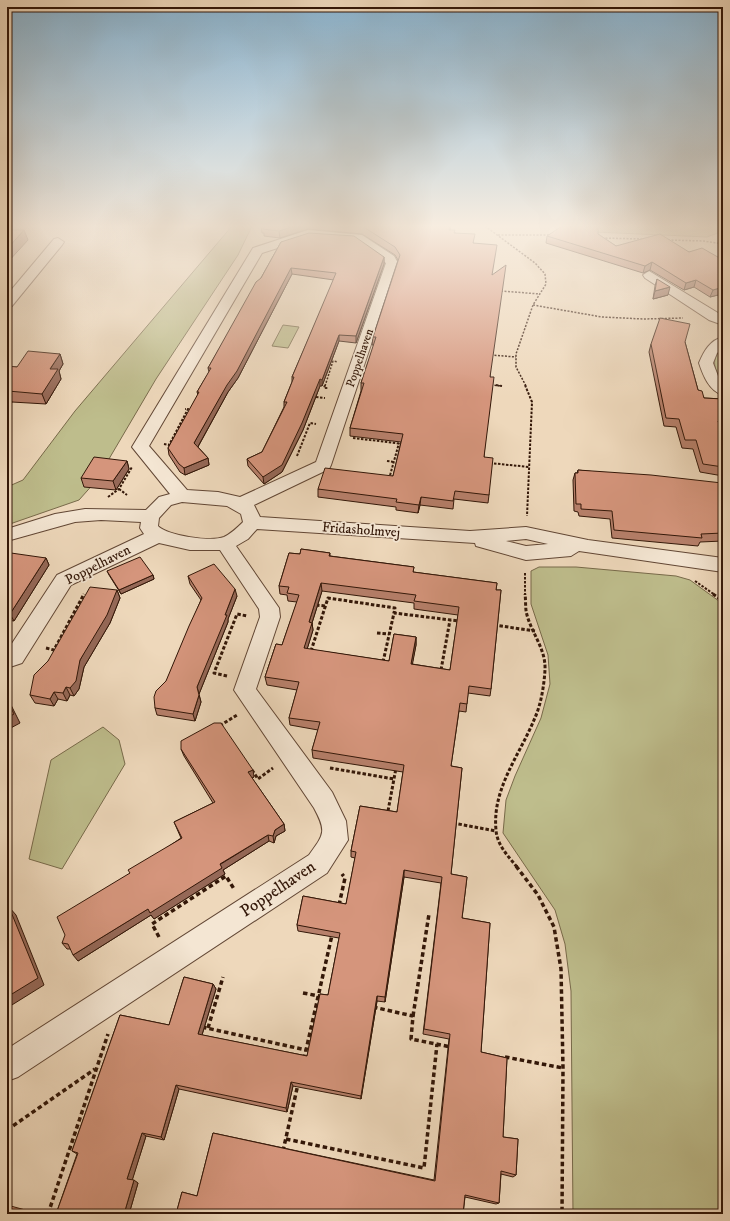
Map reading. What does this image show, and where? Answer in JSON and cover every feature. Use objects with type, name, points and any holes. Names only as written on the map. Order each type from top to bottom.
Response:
[{"type":"street","points":[[7,303],[26,283]]},
{"type":"street","name":"Poppelhaven","points":[[142,450],[140,447],[238,283]]},
{"type":"street","name":"Poppelhaven","points":[[241,504],[323,465],[385,283]]},
{"type":"street","points":[[662,283],[718,319],[723,341],[711,351],[706,362],[711,377],[723,390]]},
{"type":"street","points":[[142,450],[182,496]]},
{"type":"street","points":[[182,496],[214,498],[241,504],[250,511],[252,524],[242,535],[225,544],[190,544],[156,536],[149,528],[150,516],[165,501],[182,496]]},
{"type":"street","points":[[7,535],[47,522],[98,515],[150,516]]},
{"type":"street","name":"Fridasholmvej","points":[[252,524],[470,537],[526,533],[588,547],[723,565]]},
{"type":"street","name":"Poppelhaven","points":[[7,660],[15,657],[64,580],[156,536]]},
{"type":"street","name":"Fridasholmvej","points":[[470,537],[526,553],[588,547]]},
{"type":"street","points":[[225,544],[269,608],[269,619]]},
{"type":"street","name":"Poppelhaven","points":[[7,1066],[318,864],[335,840],[334,821],[323,800],[245,690],[269,619]]},
{"type":"path","points":[[526,533],[532,402],[526,385],[516,367],[516,357],[533,305],[546,283]]},
{"type":"path","points":[[501,291],[540,294]]},
{"type":"path","points":[[533,305],[602,317],[643,319],[718,319]]},
{"type":"path","points":[[486,354],[516,357]]},
{"type":"path","points":[[327,359],[333,361]]},
{"type":"path","points":[[487,384],[502,386]]},
{"type":"path","points":[[333,435],[407,444]]},
{"type":"path","points":[[389,479],[400,437]]},
{"type":"path","points":[[98,515],[109,495],[119,489],[142,450]]},
{"type":"path","points":[[387,461],[394,462]]},
{"type":"path","points":[[484,462],[529,467]]},
{"type":"path","points":[[382,478],[396,480]]},
{"type":"path","points":[[119,489],[127,495]]},
{"type":"path","points":[[526,553],[525,593],[527,615],[535,631],[545,668],[543,688],[535,719],[508,772],[499,795],[496,830],[502,848],[538,895],[554,927],[561,969],[563,1068],[562,1214]]},
{"type":"path","points":[[311,651],[330,590]]},
{"type":"path","points":[[328,598],[395,608],[383,662]]},
{"type":"path","points":[[310,604],[325,606]]},
{"type":"path","points":[[394,613],[466,622]]},
{"type":"path","points":[[249,680],[214,673],[237,614],[269,619]]},
{"type":"path","points":[[435,670],[442,671],[450,620]]},
{"type":"path","points":[[489,625],[535,631]]},
{"type":"path","points":[[377,633],[389,634]]},
{"type":"path","points":[[54,650],[59,653]]},
{"type":"path","points":[[304,650],[318,652]]},
{"type":"path","points":[[376,661],[390,663]]},
{"type":"path","points":[[225,731],[221,725],[256,704]]},
{"type":"path","points":[[250,766],[258,778],[294,759],[394,779]]},
{"type":"path","points":[[388,811],[397,764]]},
{"type":"path","points":[[381,810],[396,812]]},
{"type":"path","points":[[450,822],[496,830]]},
{"type":"path","points":[[326,853],[345,878],[338,907]]},
{"type":"path","points":[[171,960],[152,924],[226,876],[247,910]]},
{"type":"path","points":[[428,914],[411,1038],[459,1048]]},
{"type":"path","points":[[302,1065],[333,929]]},
{"type":"path","points":[[208,1028],[223,977]]},
{"type":"path","points":[[303,994],[325,997]]},
{"type":"path","points":[[369,1007],[413,1016]]},
{"type":"path","points":[[194,1025],[306,1050]]},
{"type":"path","points":[[48,1214],[110,1027]]},
{"type":"path","points":[[286,1138],[424,1168],[437,1044]]},
{"type":"path","points":[[496,1055],[563,1068]]},
{"type":"path","points":[[7,1130],[96,1069]]},
{"type":"path","points":[[283,1154],[299,1080]]},
{"type":"shaded area","points":[[184,283],[219,283],[156,379],[96,481],[79,500],[7,525],[7,487],[23,480],[75,411]]},
{"type":"shaded area","points":[[283,325],[299,327],[288,348],[272,346]]},
{"type":"shaded area","points":[[723,349],[723,382],[716,370],[715,361],[716,356]]},
{"type":"shaded area","points":[[539,567],[576,567],[676,576],[690,580],[723,604],[723,1214],[573,1214],[571,991],[565,944],[555,910],[503,833],[506,800],[541,718],[550,684],[548,655],[531,604],[531,571]]},
{"type":"shaded area","points":[[103,727],[119,740],[125,764],[62,869],[29,859],[51,760]]},
{"type":"building","points":[[255,283],[283,283],[237,371],[227,385],[194,443],[208,458],[184,468],[179,464],[168,448],[211,368],[208,368]]},
{"type":"building","points":[[332,283],[375,283],[356,336],[339,335],[322,380],[320,379],[302,423],[282,465],[263,477],[247,459],[262,452],[287,402],[284,402],[294,377],[292,377]]},
{"type":"building","points":[[391,283],[503,283],[490,377],[494,377],[484,457],[493,458],[489,495],[455,491],[453,501],[421,497],[419,505],[396,502],[397,499],[318,489],[325,468],[393,476],[403,434],[350,428],[364,383],[361,383],[376,337],[373,337]]},
{"type":"building","points":[[656,283],[663,283],[670,287],[655,291]]},
{"type":"building","points":[[701,283],[723,283],[723,287],[713,290]]},
{"type":"building","points":[[660,318],[690,324],[685,342],[698,390],[702,391],[704,398],[723,399],[723,422],[718,421],[723,437],[723,467],[703,464],[696,440],[685,440],[679,419],[666,418],[651,344]]},
{"type":"building","points":[[28,351],[60,354],[50,369],[58,369],[42,394],[8,391],[7,393],[7,366],[17,367]]},
{"type":"building","points":[[94,457],[127,461],[113,481],[81,478]]},
{"type":"building","points":[[578,470],[651,475],[722,483],[723,533],[701,534],[702,538],[614,530],[612,511],[581,509],[581,504],[576,504],[575,473],[578,473]]},
{"type":"building","points":[[301,549],[330,553],[329,556],[414,567],[413,572],[497,583],[496,590],[501,590],[491,689],[469,686],[467,704],[460,703],[451,766],[462,768],[451,874],[467,877],[462,918],[490,923],[481,1052],[507,1058],[503,1137],[518,1139],[516,1175],[501,1171],[499,1203],[465,1195],[463,1214],[176,1214],[182,1192],[197,1196],[213,1133],[435,1181],[450,1034],[424,1029],[442,877],[404,870],[385,997],[377,996],[361,1096],[291,1082],[286,1108],[176,1085],[161,1137],[142,1133],[127,1179],[134,1180],[124,1214],[56,1214],[78,1153],[72,1151],[120,1015],[169,1025],[184,977],[213,984],[198,1034],[307,1056],[320,994],[328,995],[340,933],[297,925],[303,896],[346,904],[356,852],[351,851],[360,806],[397,812],[404,765],[312,750],[320,722],[289,718],[299,682],[265,677],[276,644],[282,645],[299,595],[287,593],[289,587],[279,586],[289,553],[300,554]],"holes":[[[321,583],[416,595],[414,601],[459,607],[450,670],[411,664],[416,637],[394,634],[389,661],[304,648],[312,623],[309,622]]]},
{"type":"building","points":[[11,553],[46,558],[10,614],[7,613],[7,559]]},
{"type":"building","points":[[140,557],[153,575],[119,590],[107,571]]},
{"type":"building","points":[[214,564],[235,589],[225,615],[227,615],[197,687],[199,695],[193,714],[155,708],[154,697],[156,691],[166,681],[202,598],[188,576]]},
{"type":"building","points":[[90,587],[117,590],[107,615],[80,660],[76,681],[70,688],[66,687],[63,693],[54,692],[50,699],[30,695],[34,675],[48,661]]},
{"type":"building","points":[[7,700],[14,714],[7,718]]},
{"type":"building","points":[[214,723],[221,723],[253,770],[248,772],[284,824],[275,830],[273,836],[268,835],[220,864],[222,868],[150,913],[148,909],[73,955],[68,944],[62,943],[65,935],[57,917],[130,873],[128,870],[182,838],[174,822],[215,802],[181,749],[181,741]]},
{"type":"building","points":[[9,907],[38,978],[7,997],[7,908]]},
{"type":"building","points":[[7,1205],[40,1214],[7,1214]]}]
